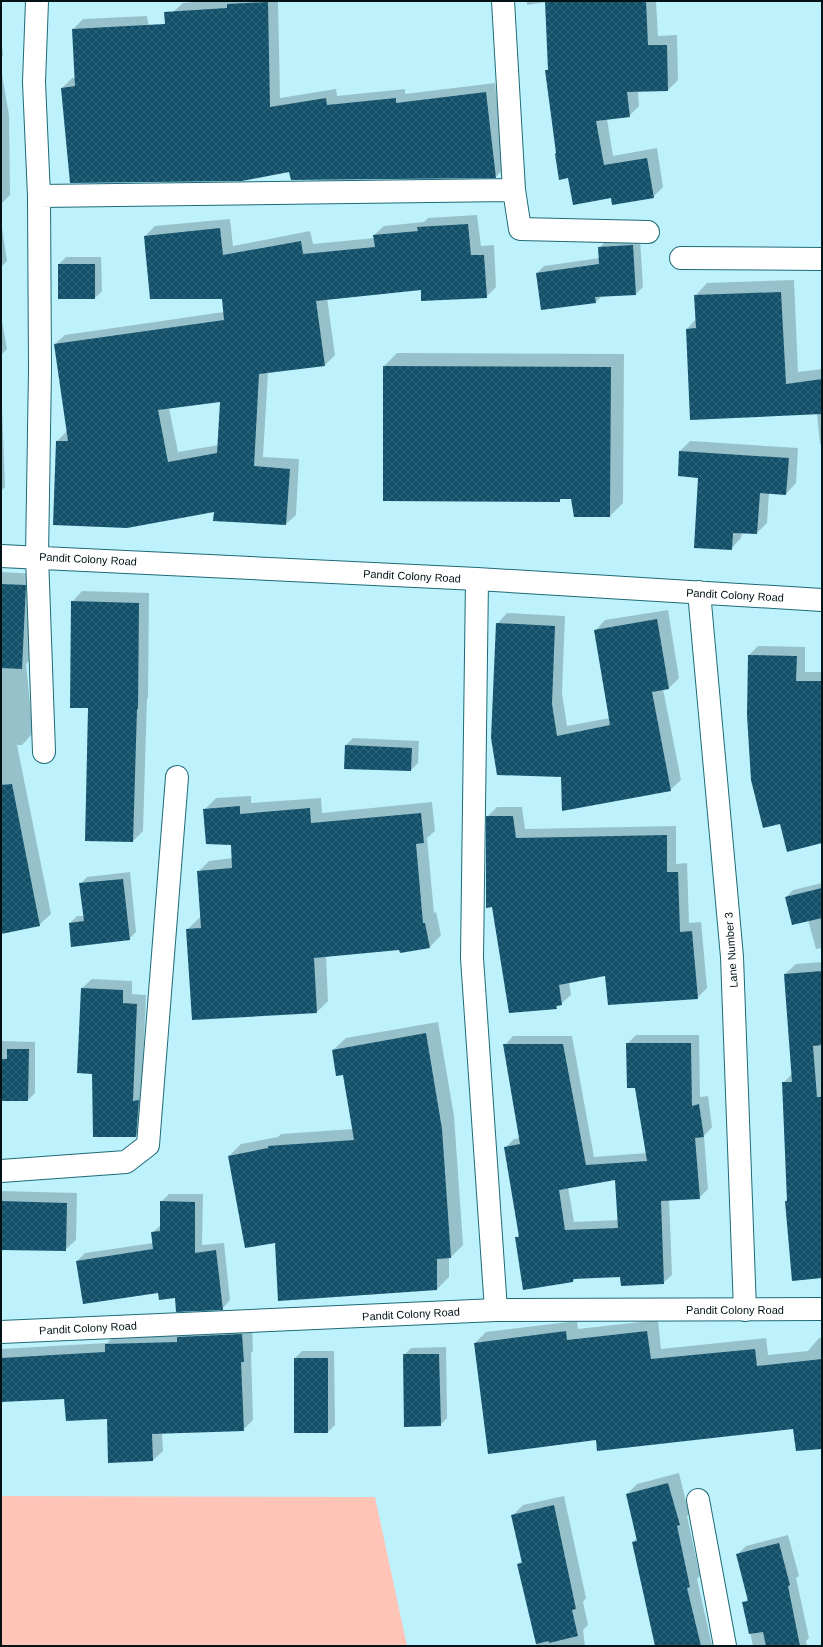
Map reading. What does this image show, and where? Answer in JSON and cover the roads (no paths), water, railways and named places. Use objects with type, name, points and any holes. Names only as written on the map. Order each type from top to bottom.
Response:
[{"type":"street","points":[[37,1],[34,82],[39,196],[40,369],[37,556],[44,752]]},
{"type":"street","points":[[503,1],[514,190],[520,229],[648,232]]},
{"type":"street","points":[[39,196],[514,190]]},
{"type":"street","points":[[681,258],[822,260]]},
{"type":"street","name":"Pandit Colony Road","points":[[1,556],[37,556],[477,579],[822,600]]},
{"type":"street","points":[[477,579],[472,958],[496,1310]]},
{"type":"street","name":"Lane Number 3","points":[[699,592],[732,957],[745,1310]]},
{"type":"street","points":[[1,1171],[126,1162],[148,1145],[177,777]]},
{"type":"street","name":"Pandit Colony Road","points":[[1,1332],[496,1310],[822,1310]]},
{"type":"street","points":[[698,1500],[726,1646]]}]
